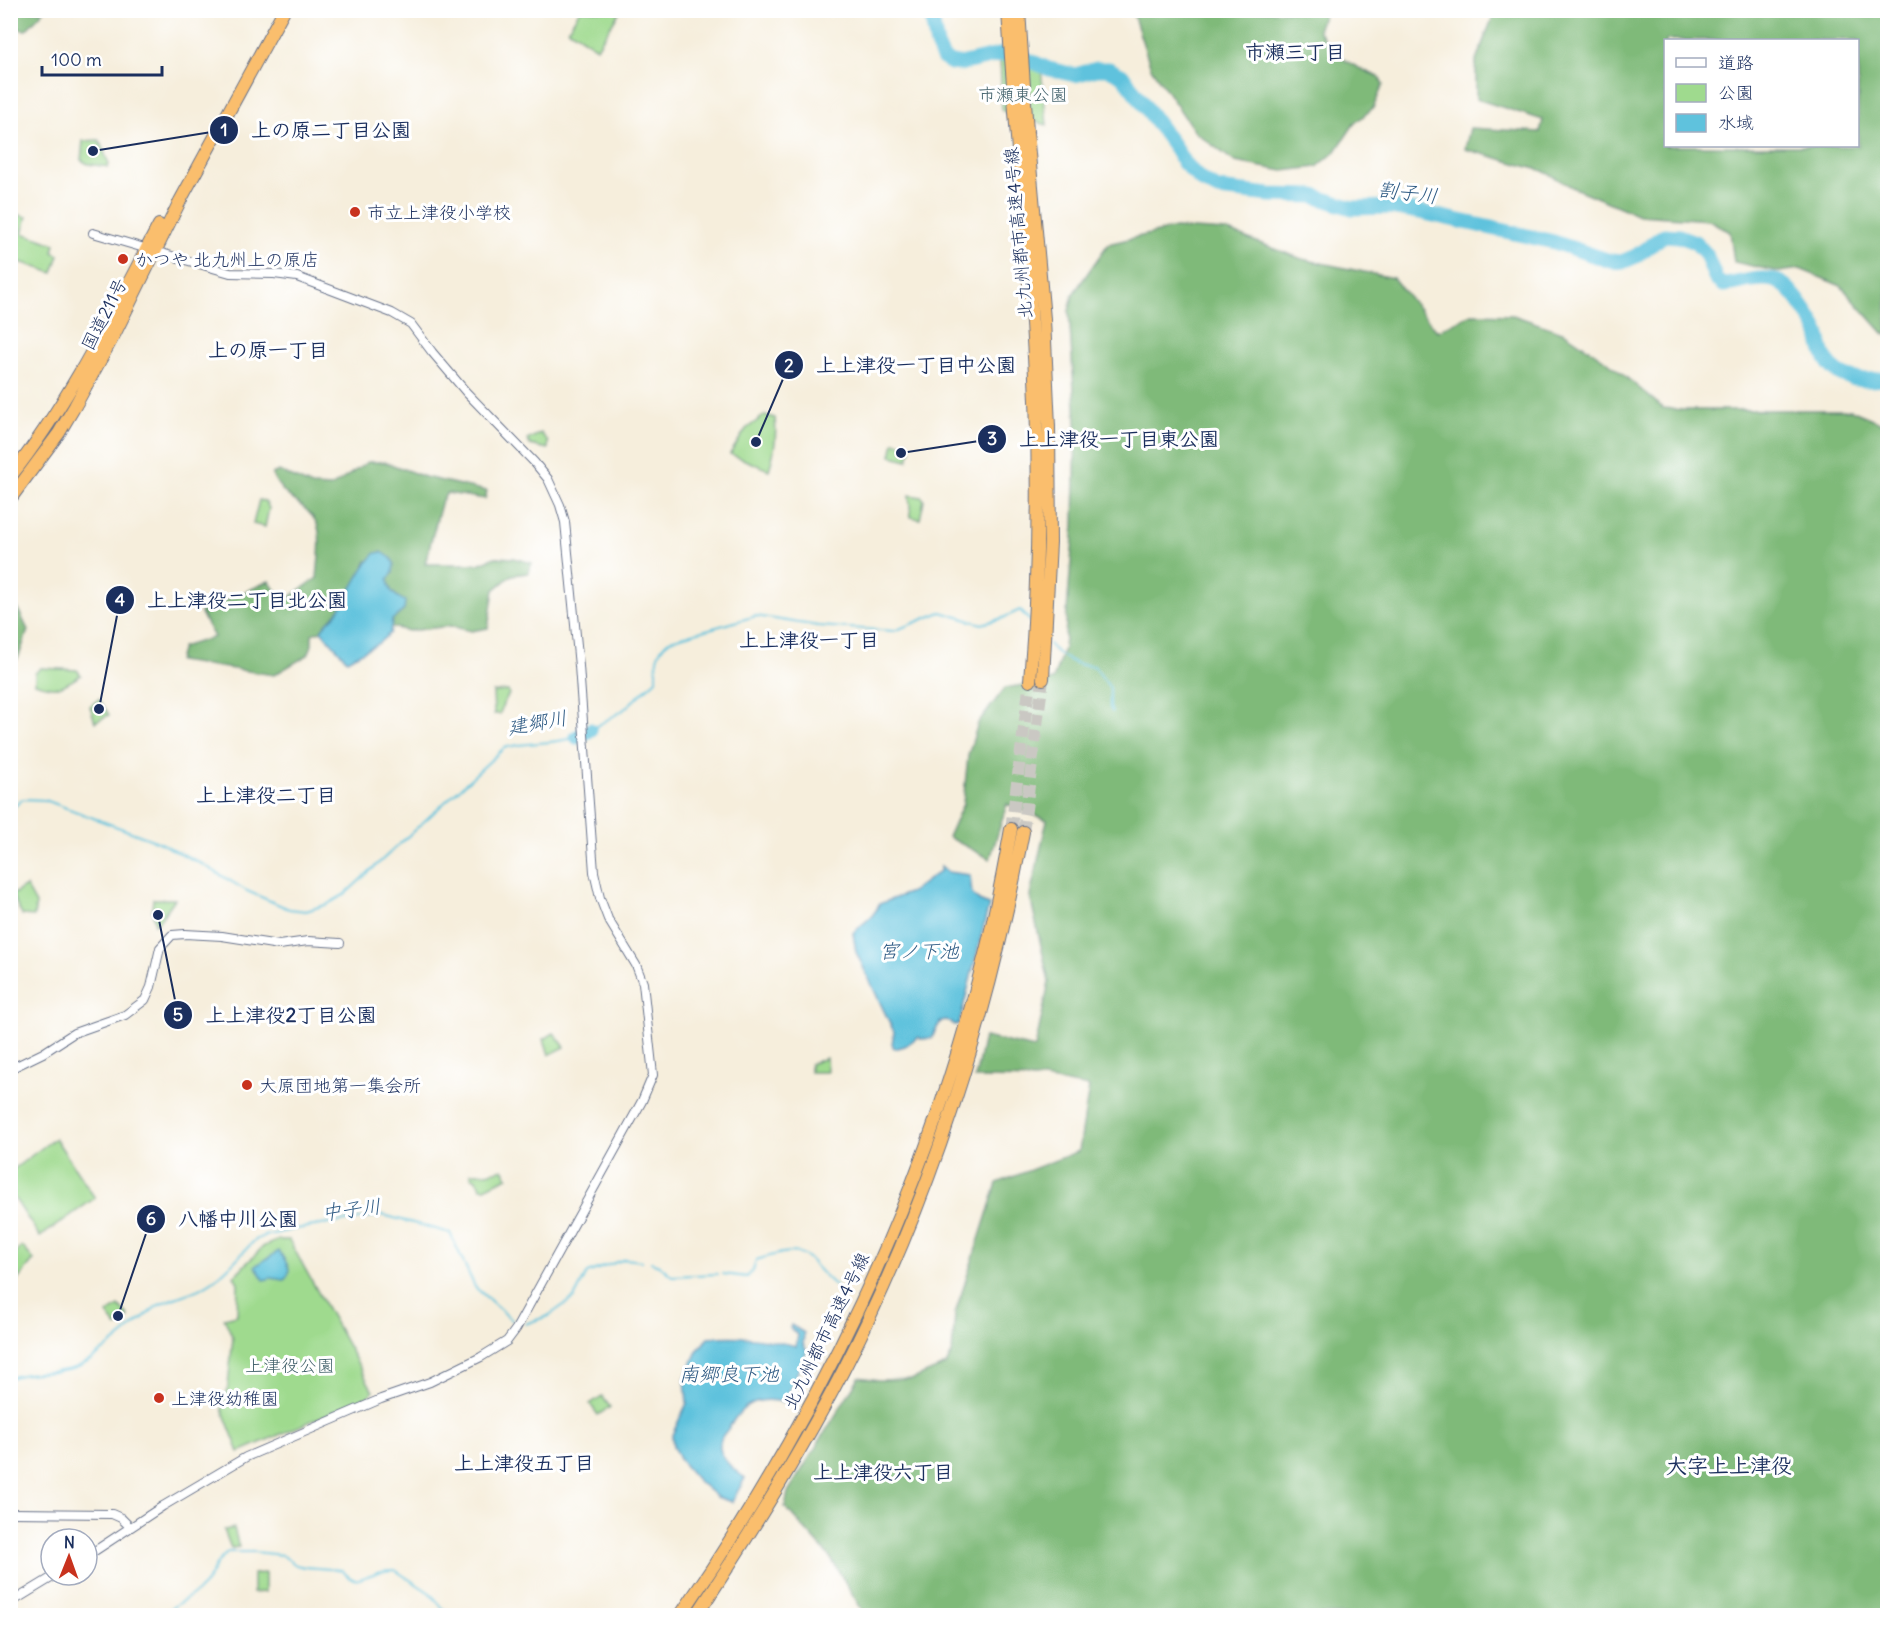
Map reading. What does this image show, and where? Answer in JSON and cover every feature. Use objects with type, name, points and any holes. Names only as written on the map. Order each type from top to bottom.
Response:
[{"type":"highway","name":"国道211号","points":[[10,499],[59,433],[75,406],[274,10]]},
{"type":"highway","name":"国道211号","points":[[10,477],[32,450],[80,375],[175,210],[284,10]]},
{"type":"highway","name":"北九州都市高速4号線","points":[[1008,10],[1021,132]]},
{"type":"highway","name":"北九州都市高速4号線","points":[[1019,10],[1021,132],[1035,377],[1042,596],[1036,680]]},
{"type":"highway","points":[[967,1043],[984,961],[1017,830]]},
{"type":"highway","name":"北九州都市高速4号線","points":[[680,1616],[767,1482],[833,1364],[915,1177],[967,1043]]},
{"type":"highway","name":"北九州都市高速4号線","points":[[696,1616],[784,1478],[844,1369],[922,1192],[967,1043]]},
{"type":"street","points":[[93,233],[230,273],[297,277],[392,313],[411,324],[466,392],[548,479],[565,522],[594,872],[608,920],[636,965],[643,983],[653,1075],[645,1095],[516,1329],[507,1341],[481,1358],[430,1382],[381,1399],[246,1457],[99,1548]]},
{"type":"street","points":[[10,1069],[43,1053],[74,1033],[125,1015],[145,1000],[151,987],[160,948],[172,935],[222,936],[279,945],[308,941],[340,943]]},
{"type":"street","points":[[10,1513],[112,1514],[122,1518],[130,1527]]},
{"type":"street","points":[[10,1603],[39,1585]]},
{"type":"green space","points":[[15,10],[44,11],[26,30],[14,28]]},
{"type":"green space","points":[[580,10],[620,11],[597,48],[568,29]]},
{"type":"green space","points":[[1132,11],[1325,11],[1318,30],[1325,40],[1344,59],[1379,77],[1383,85],[1373,108],[1354,124],[1336,151],[1317,167],[1283,171],[1235,162],[1195,132],[1151,68]]},
{"type":"green space","points":[[1486,11],[1887,11],[1887,335],[1841,286],[1800,269],[1779,272],[1734,262],[1730,232],[1709,220],[1639,215],[1574,188],[1543,171],[1465,149],[1470,128],[1540,132],[1543,120],[1476,99],[1476,60],[1494,14]]},
{"type":"green space","name":"市瀬東公園","points":[[1000,57],[1016,58],[1041,70],[1047,125],[1002,111]]},
{"type":"green space","points":[[99,140],[109,164],[108,167],[88,164],[81,160],[83,141]]},
{"type":"green space","points":[[11,213],[27,217],[22,233],[55,244],[53,252],[59,255],[53,273],[11,259]]},
{"type":"green space","points":[[1175,228],[1228,231],[1302,259],[1393,278],[1437,331],[1472,314],[1513,315],[1565,333],[1608,362],[1663,408],[1851,410],[1887,425],[1887,1615],[865,1615],[830,1557],[785,1507],[788,1492],[859,1377],[879,1380],[913,1379],[946,1365],[952,1353],[955,1314],[997,1183],[1079,1151],[1089,1087],[1044,1079],[975,1078],[984,1037],[1035,1048],[1049,982],[1030,896],[1047,820],[1007,804],[990,859],[948,837],[963,804],[968,756],[978,723],[1005,688],[1053,680],[1064,648],[1074,525],[1076,423],[1069,311],[1073,294],[1108,244]]},
{"type":"green space","points":[[765,415],[775,418],[776,425],[773,457],[769,470],[730,454],[746,429]]},
{"type":"green space","points":[[541,433],[548,442],[548,449],[530,445],[527,440]]},
{"type":"green space","points":[[894,442],[908,445],[911,450],[908,460],[891,456]]},
{"type":"green space","points":[[368,462],[385,462],[425,477],[487,491],[485,499],[447,493],[442,500],[425,564],[478,564],[495,557],[514,558],[532,563],[528,573],[512,575],[494,590],[488,628],[471,631],[450,626],[409,631],[391,627],[392,620],[404,610],[399,598],[389,589],[388,579],[393,573],[367,561],[339,610],[321,631],[312,634],[312,645],[308,655],[274,675],[178,661],[182,647],[214,637],[200,612],[269,581],[283,602],[317,578],[320,541],[316,522],[306,510],[282,490],[272,474],[279,471],[312,486],[331,487]]},
{"type":"green space","points":[[909,495],[922,497],[924,500],[920,519],[911,517]]},
{"type":"green space","points":[[259,500],[265,501],[269,508],[265,527],[253,524]]},
{"type":"green space","points":[[10,593],[28,630],[19,656],[11,669]]},
{"type":"green space","points":[[41,668],[77,670],[81,675],[59,687],[49,687],[35,683],[35,673]]},
{"type":"green space","points":[[508,691],[509,694],[500,714],[494,714],[493,692]]},
{"type":"green space","points":[[99,699],[109,715],[95,722],[90,706]]},
{"type":"green space","points":[[26,886],[36,904],[34,916],[22,915],[12,895]]},
{"type":"green space","points":[[153,899],[175,899],[155,924],[152,909]]},
{"type":"green space","points":[[554,1033],[565,1047],[549,1055],[544,1039]]},
{"type":"green space","points":[[826,1058],[827,1072],[810,1072],[810,1064]]},
{"type":"green space","points":[[55,1138],[95,1198],[40,1237],[11,1193],[11,1171]]},
{"type":"green space","points":[[503,1169],[508,1177],[485,1188],[481,1188],[475,1178],[471,1177],[471,1173],[487,1173]]},
{"type":"green space","name":"上津役公園","points":[[279,1240],[289,1240],[373,1391],[368,1397],[239,1452],[222,1409],[227,1394],[233,1338],[224,1318],[237,1315],[238,1283],[234,1276],[264,1246]]},
{"type":"green space","points":[[22,1246],[34,1260],[11,1288],[11,1258]]},
{"type":"green space","points":[[119,1306],[129,1317],[117,1327],[107,1314]]},
{"type":"green space","points":[[602,1396],[610,1407],[598,1415],[590,1404]]},
{"type":"green space","points":[[234,1528],[239,1547],[231,1548],[224,1530]]},
{"type":"green space","points":[[265,1573],[265,1592],[253,1593],[253,1574]]},
{"type":"water","points":[[382,552],[394,563],[393,573],[388,579],[393,593],[405,601],[404,610],[392,620],[390,633],[379,643],[347,660],[321,631],[339,610],[371,558],[376,553]]},
{"type":"water","name":"宮ノ下池","points":[[941,866],[948,872],[970,875],[972,894],[979,901],[989,905],[959,1024],[954,1025],[946,1020],[941,1021],[931,1038],[918,1037],[905,1046],[894,1049],[892,1044],[894,1032],[856,952],[853,933],[871,916],[879,904],[911,892],[940,871]]},
{"type":"water","points":[[279,1251],[288,1266],[287,1277],[284,1280],[271,1278],[264,1280],[255,1266]]},
{"type":"water","name":"南郷良下池","points":[[791,1325],[804,1333],[803,1344],[807,1351],[784,1402],[767,1400],[752,1403],[741,1411],[723,1436],[720,1443],[722,1455],[745,1478],[732,1502],[717,1497],[697,1480],[679,1459],[673,1446],[672,1435],[687,1403],[685,1379],[697,1351],[708,1338],[719,1337],[752,1338],[796,1346],[798,1335],[790,1328]]},
{"type":"waterway","name":"割子川","points":[[930,10],[937,45],[943,58],[951,63],[960,64],[1003,54],[1015,54],[1049,69],[1075,75],[1097,69],[1109,69],[1123,76],[1184,163],[1201,180],[1218,189],[1270,195],[1314,196],[1352,208],[1391,207],[1420,212],[1554,242],[1610,261],[1622,262],[1636,256],[1664,235],[1679,236],[1695,242],[1706,254],[1716,280],[1723,285],[1767,279],[1777,281],[1787,288],[1811,319],[1818,332],[1824,356],[1831,367],[1838,372],[1853,379],[1888,378]]},
{"type":"waterway","name":"建郷川","points":[[590,730],[622,711],[656,680],[656,662],[659,653],[670,640],[756,616],[818,626],[894,631],[941,612],[982,624],[1020,610],[1030,621]]},
{"type":"waterway","name":"建郷川","points":[[1049,644],[1069,660],[1081,665],[1094,666],[1110,688],[1112,712]]},
{"type":"waterway","name":"建郷川","points":[[577,737],[590,730]]},
{"type":"waterway","name":"建郷川","points":[[10,810],[23,799],[45,800],[158,842],[204,865],[247,891],[289,909],[306,911],[328,904],[345,894],[504,748],[577,737]]},
{"type":"waterway","name":"中子川","points":[[10,1378],[67,1370],[83,1364],[104,1350],[157,1306],[210,1283],[255,1240],[264,1236],[383,1215],[450,1233],[475,1287],[512,1320]]},
{"type":"waterway","name":"中子川","points":[[723,1274],[747,1277],[753,1270],[756,1260],[790,1252],[803,1254],[836,1286]]},
{"type":"waterway","name":"中子川","points":[[525,1324],[548,1316],[574,1298],[587,1273],[625,1259],[642,1261]]},
{"type":"waterway","name":"中子川","points":[[651,1262],[659,1265],[672,1276],[717,1274]]},
{"type":"waterway","points":[[164,1616],[174,1606],[197,1592],[228,1552],[282,1555],[296,1565],[342,1570],[354,1579],[395,1570],[430,1593],[449,1616]]},
{"type":"tunnel","points":[[1023,832],[1043,679]]},
{"type":"tunnel","points":[[1011,829],[1030,681]]},
{"type":"place","name":"上の原二丁目公園","points":[[93,151]]},
{"type":"place","name":"市立上津役小学校","points":[[355,212]]},
{"type":"place","name":"かつや 北九州上の原店","points":[[123,259]]},
{"type":"place","name":"上上津役一丁目中公園","points":[[756,442]]},
{"type":"place","name":"上上津役一丁目東公園","points":[[901,453]]},
{"type":"place","name":"上上津役二丁目北公園","points":[[99,709]]},
{"type":"place","name":"上上津役2丁目公園","points":[[158,915]]},
{"type":"place","name":"大原団地第一集会所","points":[[247,1085]]},
{"type":"place","name":"八幡中川公園","points":[[118,1316]]},
{"type":"place","name":"上津役幼稚園","points":[[159,1398]]},
{"type":"district","name":"市瀬三丁目","points":[[1295,51]]},
{"type":"district","name":"上の原一丁目","points":[[268,349]]},
{"type":"district","name":"上上津役一丁目","points":[[809,639]]},
{"type":"district","name":"上上津役二丁目","points":[[266,794]]},
{"type":"district","name":"上上津役五丁目","points":[[524,1462]]},
{"type":"district","name":"大字上上津役","points":[[1729,1465]]},
{"type":"district","name":"上上津役六丁目","points":[[883,1471]]}]
